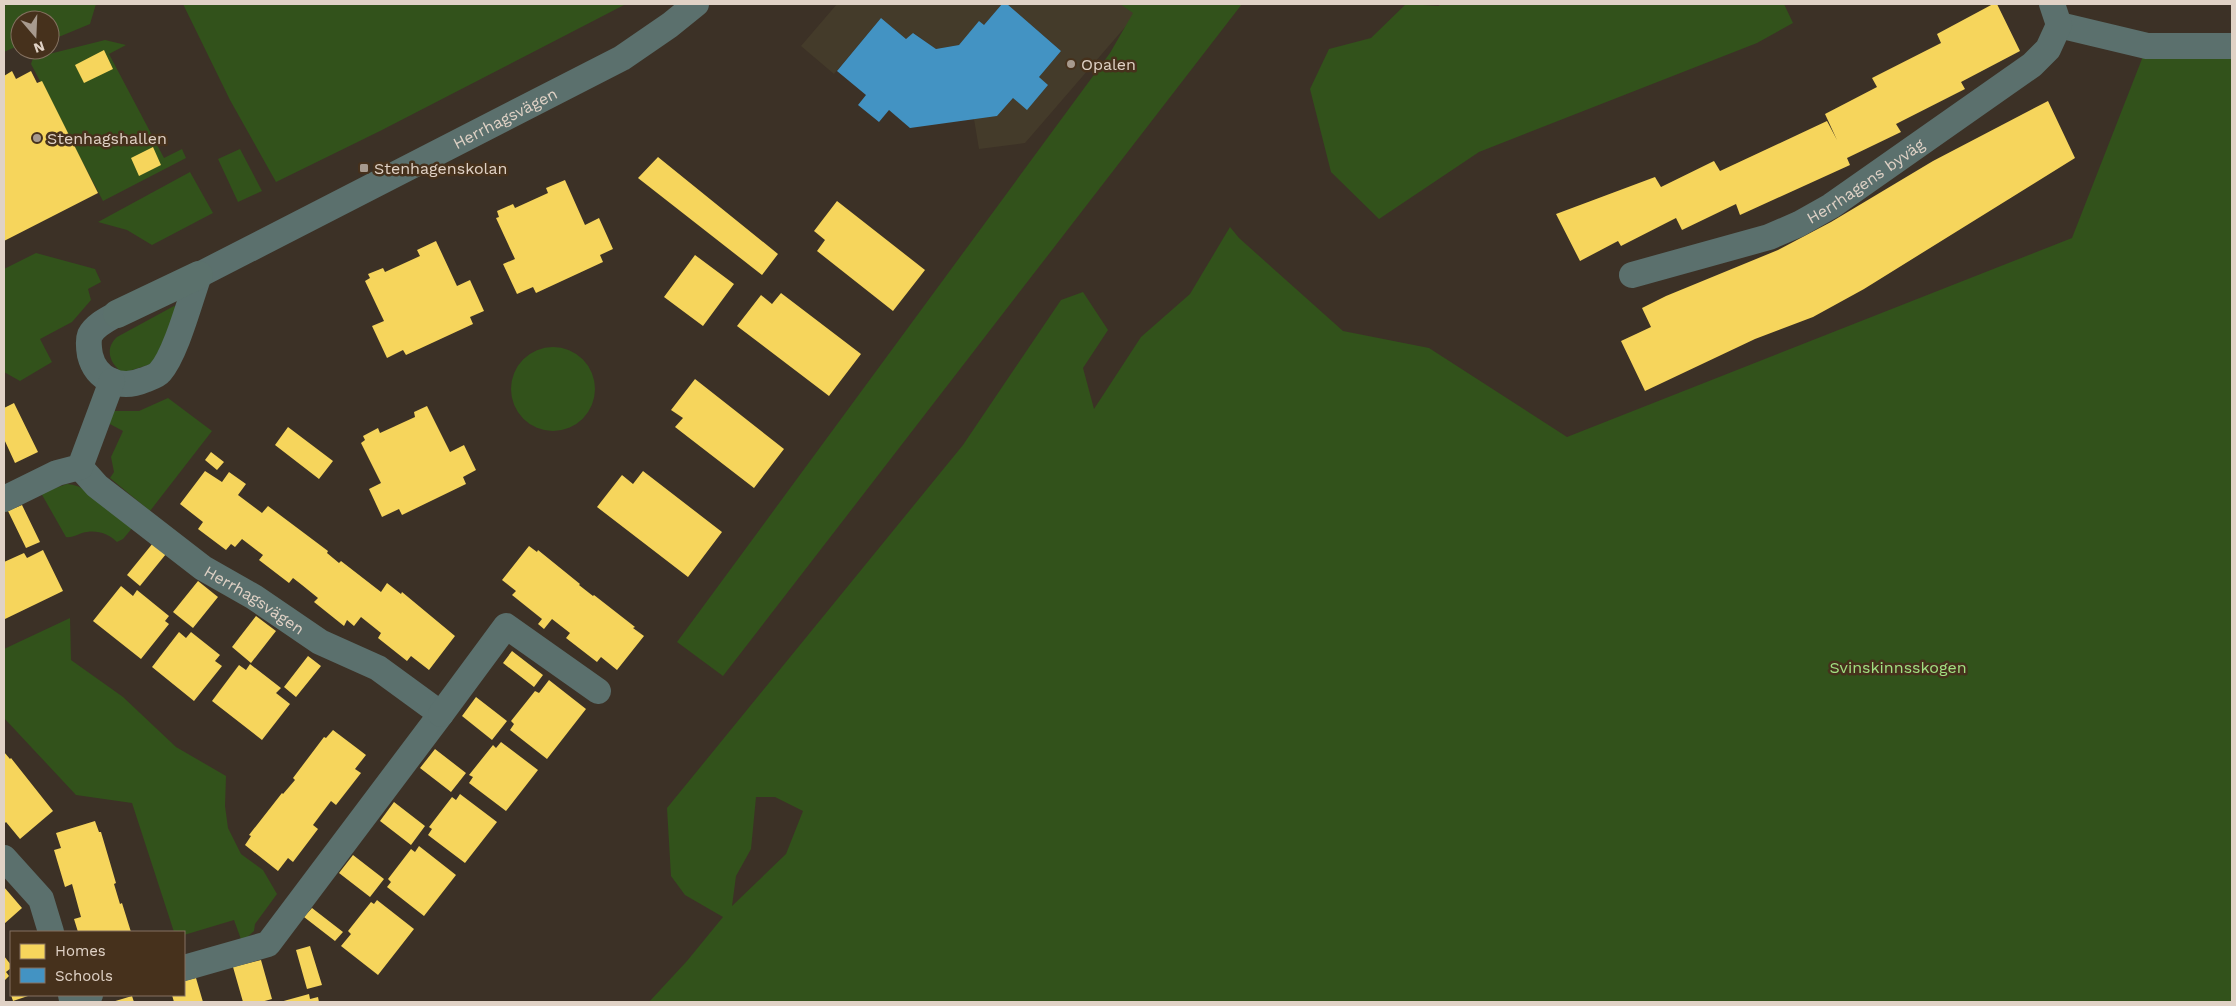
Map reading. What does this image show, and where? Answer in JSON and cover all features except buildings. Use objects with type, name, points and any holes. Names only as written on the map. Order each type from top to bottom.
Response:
[{"type":"street","name":"Herrhagsvägen","points":[[112,381],[99,374],[92,362],[90,335],[104,320],[199,275],[622,58],[670,25],[696,4]]},
{"type":"street","name":"Herrhagens byväg","points":[[1632,275],[1769,237],[1799,224],[1831,206],[2032,65],[2048,49],[2055,14],[2147,46],[2232,46]]},
{"type":"street","points":[[4,499],[57,473],[80,467],[112,381],[122,385],[134,384],[159,374],[168,361],[199,275]]},
{"type":"street","name":"Herrhagsvägen","points":[[80,467],[97,486],[203,568],[254,597],[320,642],[378,668],[441,714]]},
{"type":"street","points":[[185,968],[268,944],[506,626],[598,691]]},
{"type":"street","points":[[4,858],[41,899],[51,931]]},
{"type":"shaded area","points":[[837,4],[1002,4],[984,25],[959,45],[936,49],[914,33],[906,39],[881,18],[834,74],[801,46]]},
{"type":"shaded area","name":"Opalen","points":[[1007,4],[1145,4],[1025,143],[979,149],[974,119],[997,116],[1013,98],[1048,85],[1039,77],[1061,51]]},
{"type":"green space","points":[[7,4],[96,4],[90,24],[61,36],[60,10],[10,10],[10,49],[4,52],[4,7]]},
{"type":"green space","points":[[183,4],[626,4],[380,131],[276,182],[230,100]]},
{"type":"green space","points":[[1120,4],[1242,4],[723,676],[677,642],[1110,53],[1133,13]]},
{"type":"green space","points":[[1406,4],[1439,6],[1440,4],[1784,4],[1793,23],[1757,43],[1479,152],[1379,219],[1331,172],[1310,89],[1329,49],[1371,38]]},
{"type":"green space","points":[[105,40],[126,45],[109,54],[164,158],[182,149],[186,158],[103,201],[31,64],[32,60],[60,60],[60,51]]},
{"type":"green space","name":"Svinskinnsskogen","points":[[2147,46],[2232,47],[2232,1002],[649,1002],[687,961],[723,917],[685,895],[671,876],[667,808],[963,445],[1061,300],[1083,292],[1108,330],[1083,368],[1094,409],[1141,337],[1190,294],[1230,227],[1239,238],[1343,331],[1429,348],[1567,437],[2072,238]],"holes":[[[756,797],[775,797],[803,811],[786,854],[732,906],[736,876],[751,849]]]},
{"type":"green space","points":[[240,149],[262,191],[238,202],[218,159]]},
{"type":"green space","points":[[190,172],[213,213],[152,245],[127,230],[98,222]]},
{"type":"green space","points":[[36,253],[95,269],[101,282],[88,289],[91,300],[72,322],[40,339],[52,362],[20,381],[4,372],[4,269]]},
{"type":"green space","points":[[174,306],[177,307],[154,363],[123,373],[118,369],[110,356],[111,346],[117,337]]},
{"type":"green space","points":[[545,347],[561,347],[577,354],[588,365],[595,381],[592,405],[583,419],[577,424],[561,431],[545,431],[529,424],[518,413],[511,397],[511,381],[518,365],[529,354]]},
{"type":"green space","points":[[168,398],[212,431],[150,511],[110,478],[114,472],[111,457],[123,431],[108,423],[113,411],[139,411]]},
{"type":"green space","points":[[67,484],[93,494],[133,527],[123,539],[117,542],[110,536],[96,532],[66,537],[41,493]]},
{"type":"green space","points":[[70,618],[71,660],[123,697],[176,747],[226,776],[225,806],[228,828],[241,854],[263,870],[277,894],[255,924],[254,931],[242,942],[234,920],[185,935],[185,931],[174,931],[132,803],[76,795],[4,718],[4,649]]},
{"type":"place","name":"Opalen","points":[[1071,64]]},
{"type":"place","name":"Stenhagshallen","points":[[37,138]]},
{"type":"place","name":"Stenhagenskolan","points":[[364,168]]}]
